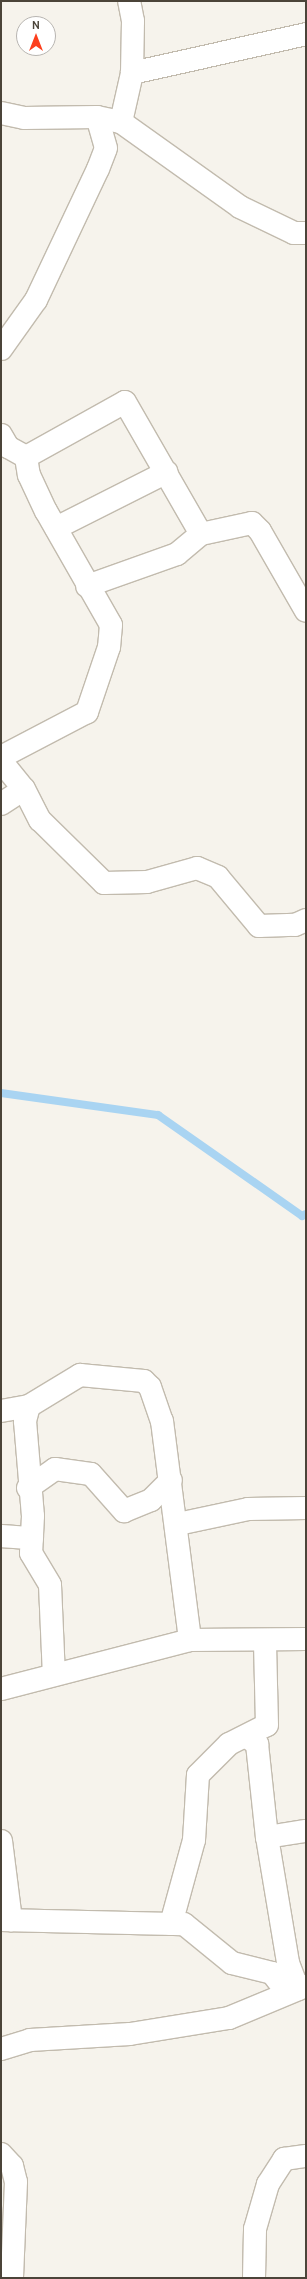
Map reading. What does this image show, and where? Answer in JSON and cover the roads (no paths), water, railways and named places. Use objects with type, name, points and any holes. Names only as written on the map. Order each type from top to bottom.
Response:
[{"type":"street","points":[[121,122],[132,72],[133,21],[129,1]]},
{"type":"street","points":[[132,72],[306,34]]},
{"type":"street","points":[[1,112],[24,118],[97,117],[121,122],[240,207],[294,233],[306,233]]},
{"type":"street","points":[[1,349],[36,300],[98,169],[106,148],[97,117]]},
{"type":"street","points":[[1,128],[24,118]]},
{"type":"street","points":[[26,457],[125,402],[167,472],[201,534]]},
{"type":"street","points":[[1,436],[8,447],[26,457]]},
{"type":"street","points":[[1,757],[87,712],[101,676],[111,625],[87,586],[29,475],[26,457]]},
{"type":"street","points":[[56,528],[167,472]]},
{"type":"street","points":[[87,586],[177,554],[201,534],[252,523],[260,531],[306,611]]},
{"type":"street","points":[[1,761],[24,789],[40,820],[104,883],[147,882],[197,868],[218,877],[259,926],[295,925],[306,920]]},
{"type":"street","points":[[1,804],[24,789]]},
{"type":"street","points":[[1,1411],[29,1406],[80,1374],[144,1381],[150,1387],[162,1421],[178,1524],[190,1640]]},
{"type":"street","points":[[29,1406],[25,1421],[32,1538],[30,1553],[50,1585],[54,1675]]},
{"type":"street","points":[[28,1488],[55,1469],[91,1474],[124,1511],[151,1500],[171,1480]]},
{"type":"street","points":[[178,1524],[248,1509],[306,1508]]},
{"type":"street","points":[[1,1536],[32,1538]]},
{"type":"street","points":[[1,1689],[190,1640],[265,1641],[306,1639]]},
{"type":"street","points":[[171,1924],[194,1840],[198,1775],[230,1744],[267,1725],[265,1641]]},
{"type":"street","points":[[246,1736],[257,1744],[267,1837],[288,1963],[297,1989]]},
{"type":"street","points":[[267,1837],[306,1831]]},
{"type":"street","points":[[1,1841],[6,1920],[184,1924],[232,1963],[272,1973],[297,1989]]},
{"type":"street","points":[[1,2049],[30,2040],[130,2034],[229,2018],[297,1989]]},
{"type":"street","points":[[1,2154],[12,2166],[8,2189],[12,2278]]},
{"type":"street","points":[[254,2278],[255,2229],[268,2184],[284,2159],[306,2156]]},
{"type":"waterway","points":[[1,1093],[158,1115],[302,1216],[306,1214]]}]
